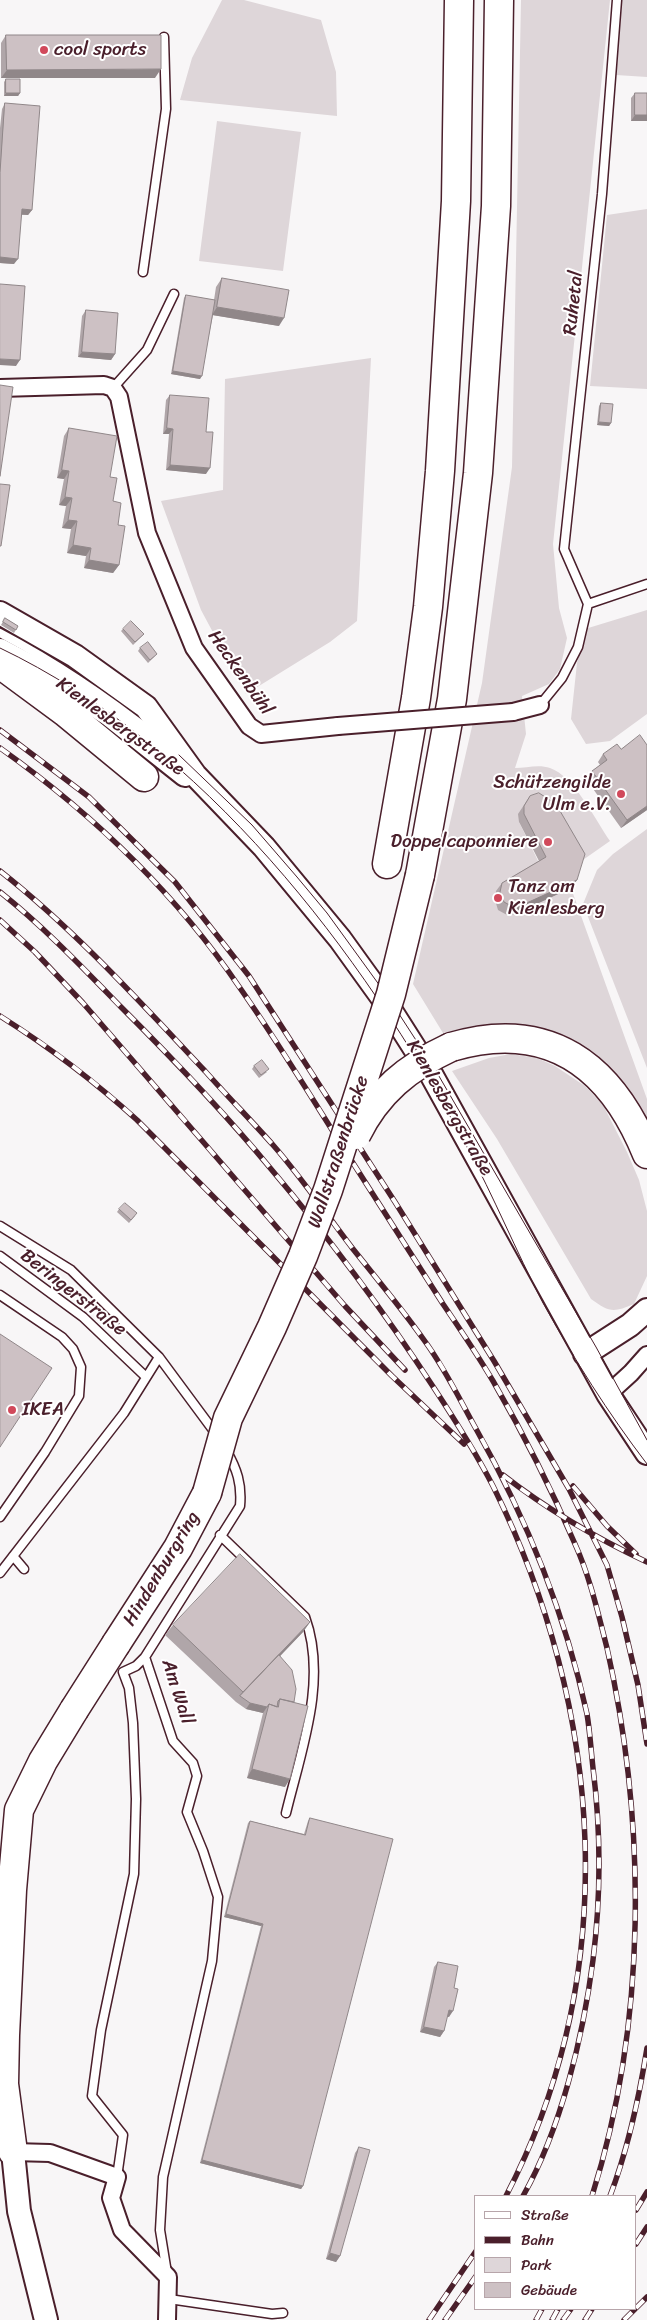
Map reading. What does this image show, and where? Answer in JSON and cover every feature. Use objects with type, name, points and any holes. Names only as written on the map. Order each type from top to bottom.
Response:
[{"type":"highway","points":[[387,864],[416,698],[428,607],[440,471],[456,201],[459,0]]},
{"type":"highway","name":"Wallstraßenbrücke","points":[[228,1418],[272,1327],[328,1190],[390,994],[420,875],[452,699],[478,473],[496,206],[499,0]]},
{"type":"highway","points":[[0,664],[72,718],[144,778]]},
{"type":"highway","points":[[328,1190],[363,1120],[384,1093],[412,1067],[451,1047],[476,1040],[514,1037],[542,1042],[565,1052],[596,1073],[615,1095],[630,1118],[647,1154]]},
{"type":"highway","name":"Hindenburgring","points":[[13,2152],[4,2084],[3,2039],[19,1810],[44,1761],[74,1710],[178,1548],[206,1493],[228,1418]]},
{"type":"street","points":[[0,388],[104,385],[113,388]]},
{"type":"street","name":"Heckenbühl","points":[[113,388],[119,397],[147,533],[194,648],[249,726],[261,734],[513,712],[540,705]]},
{"type":"street","name":"Kienlesbergstraße","points":[[0,613],[75,656],[139,701],[152,715],[179,755],[298,886],[340,939],[389,1008],[452,1110],[608,1394],[647,1453]]},
{"type":"street","name":"Kienlesbergstraße","points":[[0,650],[75,692],[211,792]]},
{"type":"street","points":[[586,1354],[635,1322],[647,1310]]},
{"type":"street","points":[[608,1394],[632,1373],[647,1355]]},
{"type":"street","points":[[46,2320],[19,2211],[13,2152],[50,2153],[117,2177],[111,2198],[122,2230],[168,2277],[167,2320]]},
{"type":"lane","name":"Ruhetal","points":[[588,604],[564,549],[602,194],[617,0]]},
{"type":"lane","points":[[143,272],[166,110],[164,37]]},
{"type":"lane","points":[[113,388],[147,350],[174,294]]},
{"type":"lane","points":[[540,705],[562,678],[578,647],[588,604],[647,584]]},
{"type":"lane","points":[[0,633],[92,688],[179,755]]},
{"type":"lane","name":"Beringerstraße","points":[[0,1226],[71,1270],[159,1357],[213,1429],[236,1469],[241,1489],[240,1506],[144,1657]]},
{"type":"lane","name":"Beringerstraße","points":[[0,1256],[83,1317],[146,1377]]},
{"type":"lane","points":[[0,1295],[62,1337],[73,1349],[81,1367],[79,1396],[45,1452],[0,1517]]},
{"type":"lane","points":[[0,1573],[124,1413],[159,1357]]},
{"type":"lane","points":[[220,1535],[305,1617],[311,1633],[313,1686],[308,1726],[286,1813]]},
{"type":"lane","points":[[13,1556],[24,1569]]},
{"type":"lane","points":[[117,2177],[123,2134],[92,2096],[101,2030],[134,1874],[136,1799],[133,1723],[129,1688],[123,1672],[136,1666],[144,1657]]},
{"type":"lane","name":"Am Wall","points":[[144,1657],[172,1741],[193,1763],[198,1776],[187,1812],[203,1851],[218,1897],[212,1961],[163,2177],[160,2230],[168,2277]]},
{"type":"lane","points":[[168,2299],[272,2314],[283,2313]]},
{"type":"green space","points":[[222,0],[244,0],[321,20],[336,72],[337,116],[180,100],[192,58]]},
{"type":"green space","points":[[521,0],[610,0],[553,544],[559,608],[567,638],[560,669],[549,684],[522,696],[526,734],[515,768],[541,766],[559,773],[576,789],[610,841],[580,862],[519,822],[540,865],[571,888],[647,1099],[647,1131],[552,1034],[503,1025],[477,1025],[443,1033],[413,984],[482,683],[512,467]]},
{"type":"green space","points":[[622,0],[647,0],[647,77],[616,75]]},
{"type":"green space","points":[[217,121],[301,132],[283,271],[199,261]]},
{"type":"green space","points":[[647,209],[647,389],[590,386],[607,215]]},
{"type":"green space","points":[[371,358],[357,621],[330,642],[246,694],[201,610],[161,501],[223,490],[225,379]]},
{"type":"green space","points":[[647,610],[647,714],[610,741],[586,744],[571,719],[577,663],[585,629]]},
{"type":"green space","points":[[647,829],[647,1068],[583,904],[597,870],[613,854]]},
{"type":"green space","points":[[511,1054],[537,1058],[555,1066],[585,1086],[603,1105],[627,1152],[639,1180],[647,1211],[647,1276],[634,1304],[621,1309],[611,1310],[602,1307],[591,1299],[497,1139],[452,1071],[489,1058]]},
{"type":"building","points":[[6,35],[161,35],[161,69],[7,70]]},
{"type":"building","points":[[6,79],[20,79],[20,93],[6,93]]},
{"type":"building","points":[[635,93],[647,93],[647,115],[635,115]]},
{"type":"building","points":[[5,103],[40,106],[32,210],[22,209],[18,259],[0,257],[0,173]]},
{"type":"building","points":[[222,278],[289,290],[284,318],[217,307]]},
{"type":"building","points":[[0,284],[25,286],[20,360],[0,359]]},
{"type":"building","points":[[186,295],[215,300],[202,376],[173,371]]},
{"type":"building","points":[[86,310],[118,313],[115,354],[82,352]]},
{"type":"building","points":[[0,385],[13,387],[0,476]]},
{"type":"building","points":[[170,395],[209,398],[206,432],[213,432],[210,468],[170,465],[173,429],[167,428]]},
{"type":"building","points":[[601,403],[613,404],[611,423],[599,422]]},
{"type":"building","points":[[69,428],[117,436],[110,477],[117,478],[113,501],[121,503],[118,525],[125,526],[119,565],[89,560],[91,548],[73,545],[77,521],[68,520],[72,498],[65,497],[69,471],[62,470]]},
{"type":"building","points":[[0,484],[10,485],[1,546],[0,546]]},
{"type":"building","points":[[5,618],[18,626],[16,630],[3,622]]},
{"type":"building","points":[[131,621],[144,634],[135,642],[123,629]]},
{"type":"building","points":[[148,642],[157,654],[150,660],[140,648]]},
{"type":"building","name":"Schützengilde Ulm e.V.","points":[[640,735],[647,745],[647,806],[627,820],[592,771],[607,760],[603,754],[617,744],[621,749]]},
{"type":"building","name":"Doppelcaponniere","points":[[539,793],[556,804],[585,854],[577,880],[520,906],[513,907],[504,902],[500,892],[502,883],[546,857],[524,814],[524,806],[530,796]]},
{"type":"building","points":[[262,1060],[269,1069],[261,1075],[254,1066]]},
{"type":"building","points":[[125,1203],[137,1213],[131,1220],[119,1209]]},
{"type":"building","name":"IKEA","points":[[0,1334],[52,1368],[0,1447]]},
{"type":"building","points":[[240,1554],[310,1622],[243,1692],[173,1625]]},
{"type":"building","points":[[279,1655],[292,1670],[296,1689],[294,1702],[280,1699],[277,1707],[269,1704],[267,1707],[250,1703],[240,1696]]},
{"type":"building","points":[[280,1699],[308,1706],[290,1779],[252,1769],[269,1704],[278,1707]]},
{"type":"building","points":[[310,1818],[393,1839],[303,2186],[202,2160],[263,1924],[226,1914],[250,1821],[305,1835]]},
{"type":"building","points":[[438,1962],[458,1966],[454,1988],[458,1989],[453,2011],[449,2010],[444,2031],[424,2027]]},
{"type":"building","points":[[359,2147],[370,2150],[340,2256],[330,2253]]},
{"type":"tram line","points":[[0,648],[75,689],[144,739],[210,797],[270,860],[326,927],[377,998],[424,1071],[466,1145],[543,1303],[579,1365],[647,1464]]},
{"type":"tram line","points":[[179,755],[252,825],[297,877],[327,913],[388,997],[436,1071],[596,1347],[647,1440]]},
{"type":"railway","points":[[0,730],[89,797],[175,882],[249,976],[395,1202],[494,1361],[569,1489],[607,1565],[622,1617],[638,1685],[647,1744]]},
{"type":"railway","points":[[0,748],[68,800],[131,858],[189,920],[240,988],[284,1053],[493,1381],[536,1461],[585,1569],[607,1648],[620,1716],[629,1784],[634,1854],[635,1923],[631,1993],[623,2062],[610,2130],[592,2195]]},
{"type":"railway","points":[[0,871],[55,917],[106,967],[205,1071],[294,1170],[407,1317],[438,1361],[494,1461],[542,1566],[567,1639],[587,1714],[598,1816],[599,1888],[596,1936],[589,1990],[576,2051],[549,2142],[524,2195]]},
{"type":"railway","points":[[0,892],[62,948],[198,1086],[253,1148],[335,1249],[434,1388],[480,1461],[493,1486],[530,1572],[558,1660],[577,1750],[585,1841],[583,1932],[569,2022],[544,2110],[506,2195]]},
{"type":"railway","points":[[0,920],[35,952],[83,1003],[345,1306],[405,1370]]},
{"type":"railway","points":[[0,1016],[71,1065],[137,1120],[392,1376],[464,1444]]},
{"type":"railway","points":[[503,1475],[573,1523],[647,1562]]},
{"type":"railway","points":[[573,1486],[607,1526],[636,1554]]},
{"type":"railway","points":[[610,2195],[632,2123],[647,2048]]},
{"type":"railway","points":[[637,2208],[647,2192]]},
{"type":"railway","points":[[637,2242],[647,2227]]},
{"type":"railway","points":[[429,2320],[474,2254]]},
{"type":"railway","points":[[445,2320],[474,2279]]},
{"type":"railway","points":[[637,2307],[647,2297]]},
{"type":"railway","points":[[536,2320],[541,2310]]},
{"type":"railway","points":[[552,2320],[557,2310]]},
{"type":"railway","points":[[563,2320],[570,2310]]},
{"type":"railway","points":[[585,2320],[591,2310]]},
{"type":"railway","points":[[624,2320],[634,2310]]},
{"type":"place","name":"cool sports","points":[[44,50]]},
{"type":"place","name":"Schützengilde Ulm e.V.","points":[[621,794]]},
{"type":"place","name":"Doppelcaponniere","points":[[548,842]]},
{"type":"place","name":"Tanz am Kienlesberg","points":[[498,898]]},
{"type":"place","name":"IKEA","points":[[12,1410]]}]
